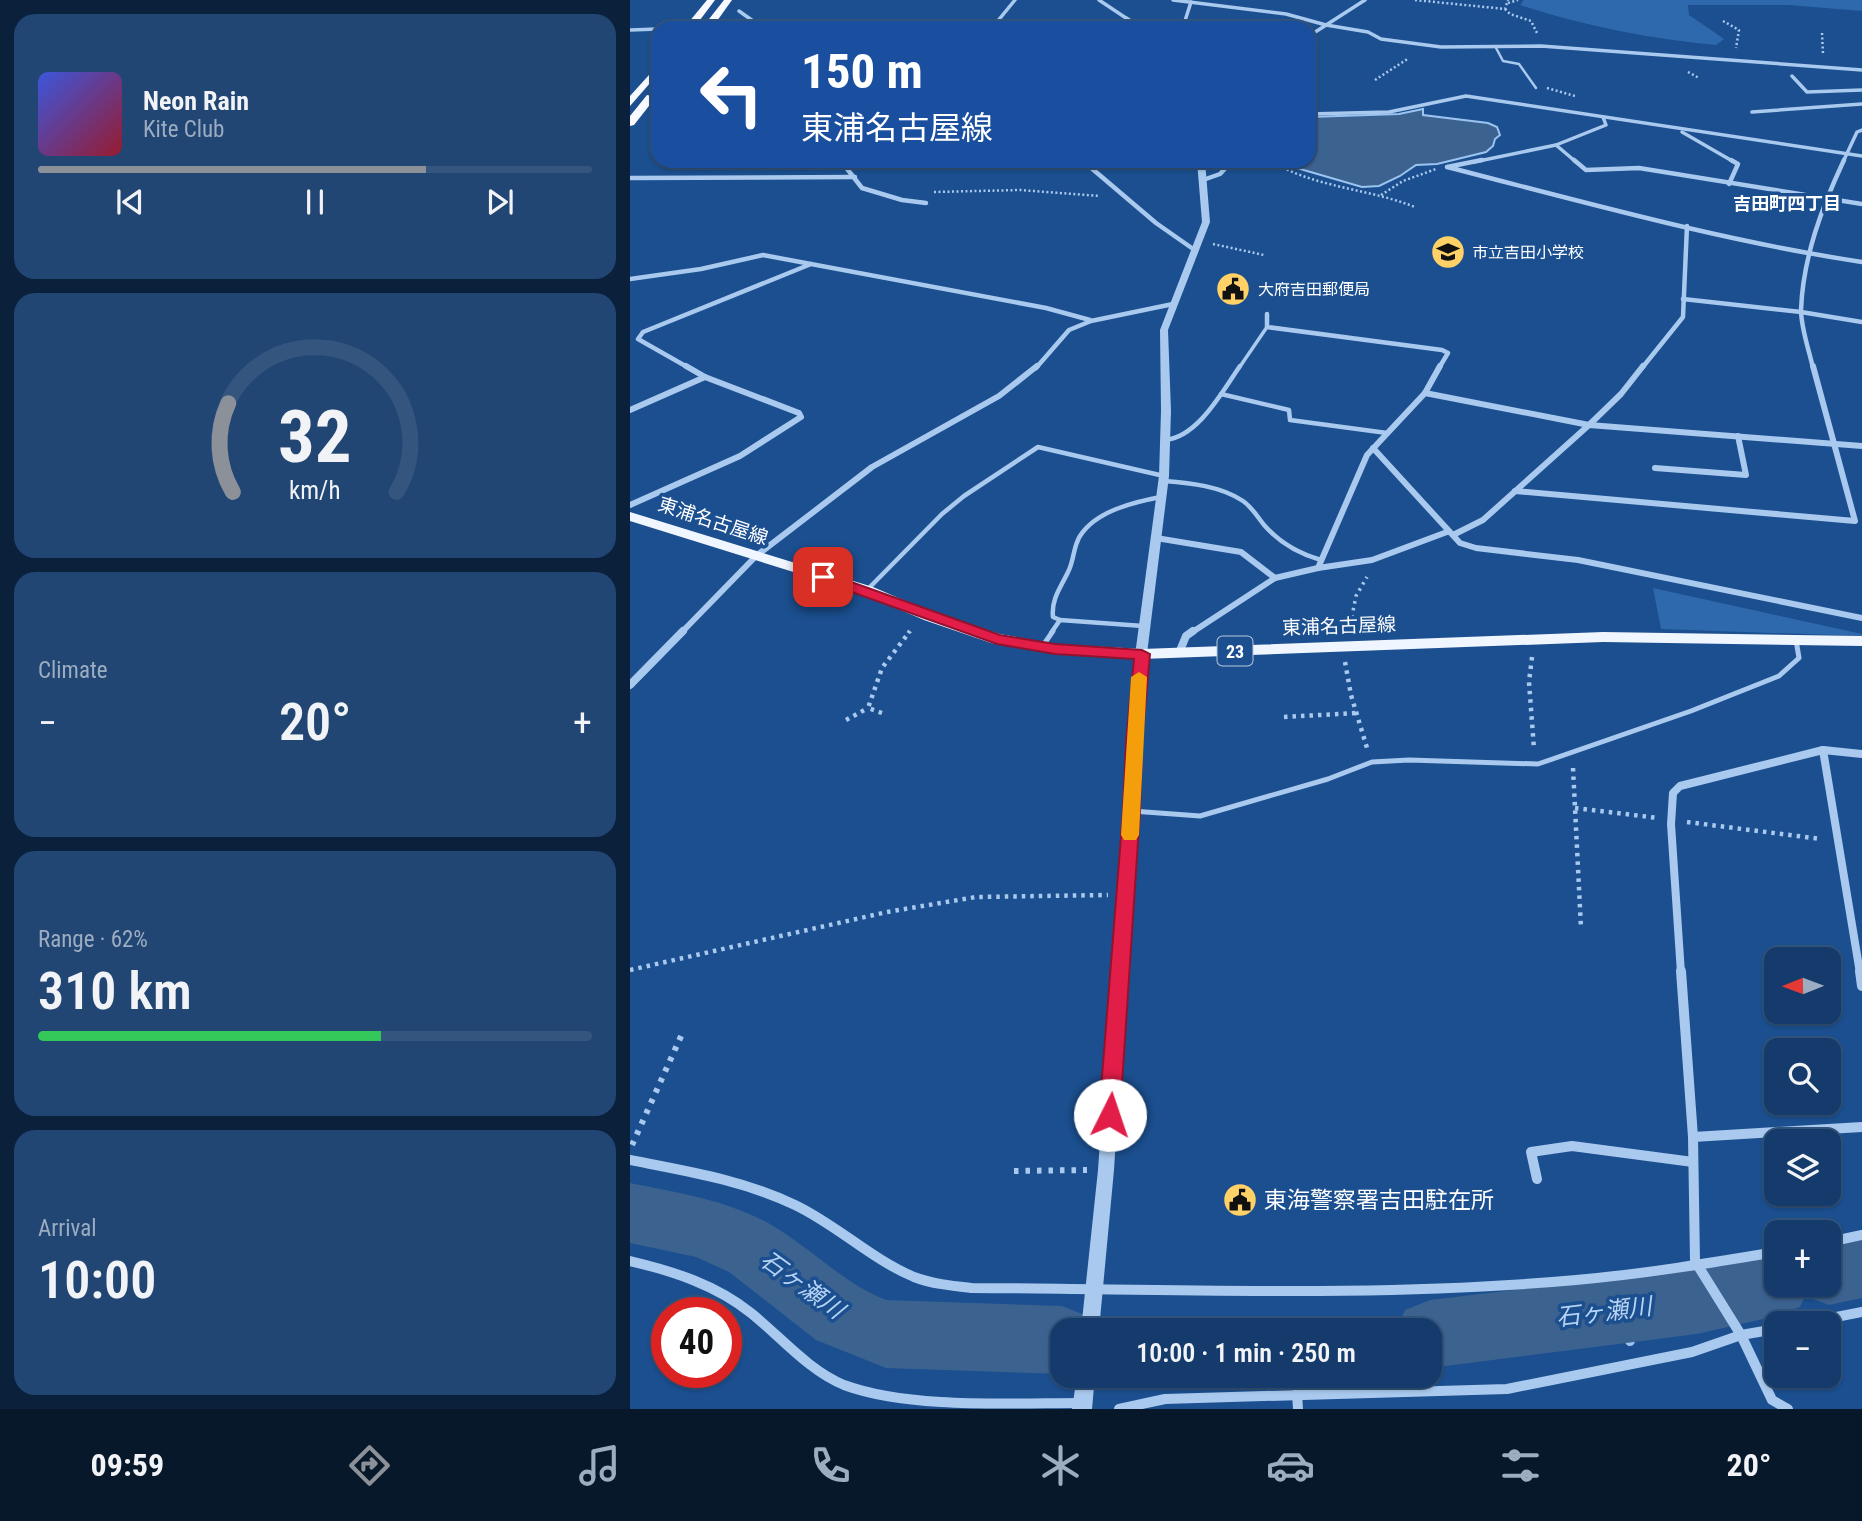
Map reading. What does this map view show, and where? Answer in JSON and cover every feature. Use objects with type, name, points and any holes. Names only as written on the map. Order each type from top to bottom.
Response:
[{"type":"highway","points":[[694,21],[711,0]]},
{"type":"highway","points":[[712,21],[728,0]]},
{"type":"highway","points":[[632,98],[651,76]]},
{"type":"highway","points":[[630,123],[651,97]]},
{"type":"main road","name":"東浦名古屋線","points":[[630,516],[867,590],[923,614],[997,639],[1042,648],[1142,654],[1603,636],[1862,641]]},
{"type":"street","points":[[998,21],[1015,0]]},
{"type":"street","points":[[1099,0],[1131,21]]},
{"type":"street","points":[[1173,0],[1286,14],[1311,21]]},
{"type":"street","points":[[1316,31],[1365,0]]},
{"type":"street","points":[[1185,21],[1191,2]]},
{"type":"street","points":[[1245,19],[1253,9]]},
{"type":"street","points":[[738,11],[753,21]]},
{"type":"street","points":[[1316,22],[1368,32],[1381,39],[1441,47],[1544,46],[1862,70]]},
{"type":"street","points":[[630,30],[651,29]]},
{"type":"street","points":[[1792,76],[1807,92],[1862,90]]},
{"type":"street","points":[[1316,114],[1389,111],[1466,96],[1862,156]]},
{"type":"street","points":[[1752,112],[1862,104]]},
{"type":"street","points":[[1447,167],[1556,145],[1606,125],[1603,117]]},
{"type":"street","points":[[1682,130],[1738,164],[1729,184]]},
{"type":"street","points":[[1516,491],[1855,521],[1821,402],[1801,312],[1809,254],[1826,199],[1846,153],[1857,132],[1862,130]]},
{"type":"street","points":[[1556,145],[1586,170],[1639,168],[1862,204]]},
{"type":"street","points":[[1447,167],[1539,192],[1809,254],[1862,262]]},
{"type":"street","points":[[847,168],[862,188],[902,200],[926,203]]},
{"type":"street","points":[[1091,168],[1125,196],[1197,247]]},
{"type":"street","points":[[1091,1318],[1106,1170],[1132,811],[1134,742],[1164,478],[1164,330],[1206,222],[1202,168]]},
{"type":"street","points":[[1203,180],[1220,174],[1226,168]]},
{"type":"street","points":[[630,178],[855,177]]},
{"type":"street","points":[[1179,653],[1179,647],[1186,636],[1275,578],[1372,560],[1483,520],[1621,394],[1683,317],[1687,226]]},
{"type":"street","points":[[630,279],[701,269],[762,255],[1046,308],[1091,321]]},
{"type":"street","points":[[630,506],[776,436],[801,417],[799,413],[705,377],[638,339],[643,332],[811,264]]},
{"type":"street","points":[[1683,299],[1801,312],[1862,322]]},
{"type":"street","points":[[630,685],[756,556],[872,467],[999,396],[1036,368],[1069,330],[1091,321],[1173,304]]},
{"type":"street","points":[[1267,314],[1266,327],[1443,350],[1448,353],[1425,393],[1367,455],[1318,568]]},
{"type":"street","points":[[630,410],[705,377]]},
{"type":"street","points":[[1425,393],[1589,425],[1862,446]]},
{"type":"street","points":[[1655,468],[1746,475],[1738,436]]},
{"type":"street","points":[[1373,448],[1460,543],[1476,548],[1578,560],[1862,618]]},
{"type":"street","points":[[1156,538],[1241,552],[1275,578]]},
{"type":"street","points":[[1788,1409],[1772,1400],[1741,1335],[1695,1261],[1693,1137],[1672,820],[1673,793],[1680,786],[1823,750],[1862,754]]},
{"type":"street","points":[[1823,750],[1838,841],[1858,933],[1862,986]]},
{"type":"street","points":[[1693,1137],[1862,1127]]},
{"type":"street","points":[[1537,1179],[1531,1153],[1572,1146],[1693,1162]]},
{"type":"street","points":[[630,1160],[705,1174],[749,1186],[797,1206],[915,1277],[942,1285],[1423,1290],[1514,1285],[1699,1268],[1764,1254]]},
{"type":"street","points":[[1841,1239],[1862,1235]]},
{"type":"street","points":[[630,1261],[682,1275],[719,1291],[750,1312],[826,1376],[846,1386],[926,1401],[1083,1406],[1085,1388]]},
{"type":"street","points":[[1841,1316],[1862,1312]]},
{"type":"street","points":[[1119,1409],[1165,1399],[1297,1393],[1507,1389],[1692,1352],[1741,1335],[1764,1331]]},
{"type":"street","points":[[1297,1393],[1298,1409]]},
{"type":"lane","points":[[1495,46],[1503,61],[1519,64],[1536,88]]},
{"type":"lane","points":[[1166,440],[1177,439],[1184,434],[1221,394],[1266,327]]},
{"type":"lane","points":[[1221,394],[1289,410],[1290,420],[1387,433]]},
{"type":"lane","points":[[867,590],[942,514],[1038,447],[1236,497],[1246,503],[1277,536],[1298,550],[1321,560]]},
{"type":"lane","points":[[1146,626],[1060,620],[1054,617],[1053,602],[1072,565],[1080,536],[1096,522],[1128,504],[1161,497]]},
{"type":"lane","points":[[1042,648],[1060,620]]},
{"type":"lane","points":[[1132,811],[1200,816],[1328,779],[1372,762],[1409,760],[1538,764],[1691,711],[1779,676],[1799,658],[1796,640]]},
{"type":"path","points":[[1415,0],[1505,9],[1510,15],[1535,25],[1544,46]]},
{"type":"path","points":[[1505,9],[1508,1],[1518,0]]},
{"type":"path","points":[[1723,21],[1739,30],[1734,60]]},
{"type":"path","points":[[1375,80],[1422,51],[1441,47]]},
{"type":"path","points":[[1380,196],[1404,181],[1447,167]]},
{"type":"path","points":[[1283,168],[1329,184],[1415,206]]},
{"type":"path","points":[[927,192],[1020,190],[1125,196]]},
{"type":"path","points":[[1197,247],[1264,255]]},
{"type":"path","points":[[1372,560],[1368,576],[1356,596],[1347,647],[1356,713],[1372,762]]},
{"type":"path","points":[[846,720],[868,708],[882,668],[923,614]]},
{"type":"path","points":[[1534,638],[1529,682],[1538,764]]},
{"type":"path","points":[[868,708],[882,713]]},
{"type":"path","points":[[1284,717],[1356,713]]},
{"type":"path","points":[[1572,751],[1581,928]]},
{"type":"path","points":[[1575,808],[1838,841]]},
{"type":"path","points":[[630,970],[887,912],[976,897],[1125,894]]},
{"type":"path","points":[[630,1149],[682,1034]]},
{"type":"path","points":[[1014,1171],[1106,1170]]},
{"type":"shaded area","points":[[1524,0],[1862,0],[1862,11],[1789,5],[1688,5],[1689,15],[1724,39],[1716,45],[1593,25],[1520,5]]},
{"type":"shaded area","points":[[1423,109],[1423,115],[1488,123],[1497,127],[1500,135],[1486,152],[1437,164],[1416,165],[1379,186],[1362,187],[1297,168],[1316,168],[1316,117],[1399,114]]},
{"type":"shaded area","points":[[1653,588],[1862,634],[1862,636],[1661,629]]},
{"type":"waterway","name":"石ヶ瀬川","points":[[630,1213],[704,1228],[753,1250],[841,1316],[886,1334],[1050,1340]]},
{"type":"waterway","name":"石ヶ瀬川","points":[[1841,1270],[1862,1266]]},
{"type":"waterway","name":"石ヶ瀬川","points":[[1442,1333],[1697,1301],[1764,1287]]},
{"type":"waterway","points":[[1611,1312],[1630,1341]]},
{"type":"slow traffic","points":[[1130,835],[1139,677]]},
{"type":"place","name":"市立吉田小学校","points":[[1448,252]]},
{"type":"place","name":"大府吉田郵便局","points":[[1233,289]]},
{"type":"place","name":"東海警察署吉田駐在所","points":[[1240,1200]]},
{"type":"district","name":"吉田町四丁目","points":[[1787,203]]},
{"type":"route","points":[[823,577],[867,590],[930,617],[997,639],[1055,649],[1142,654],[1110,1115]]}]
